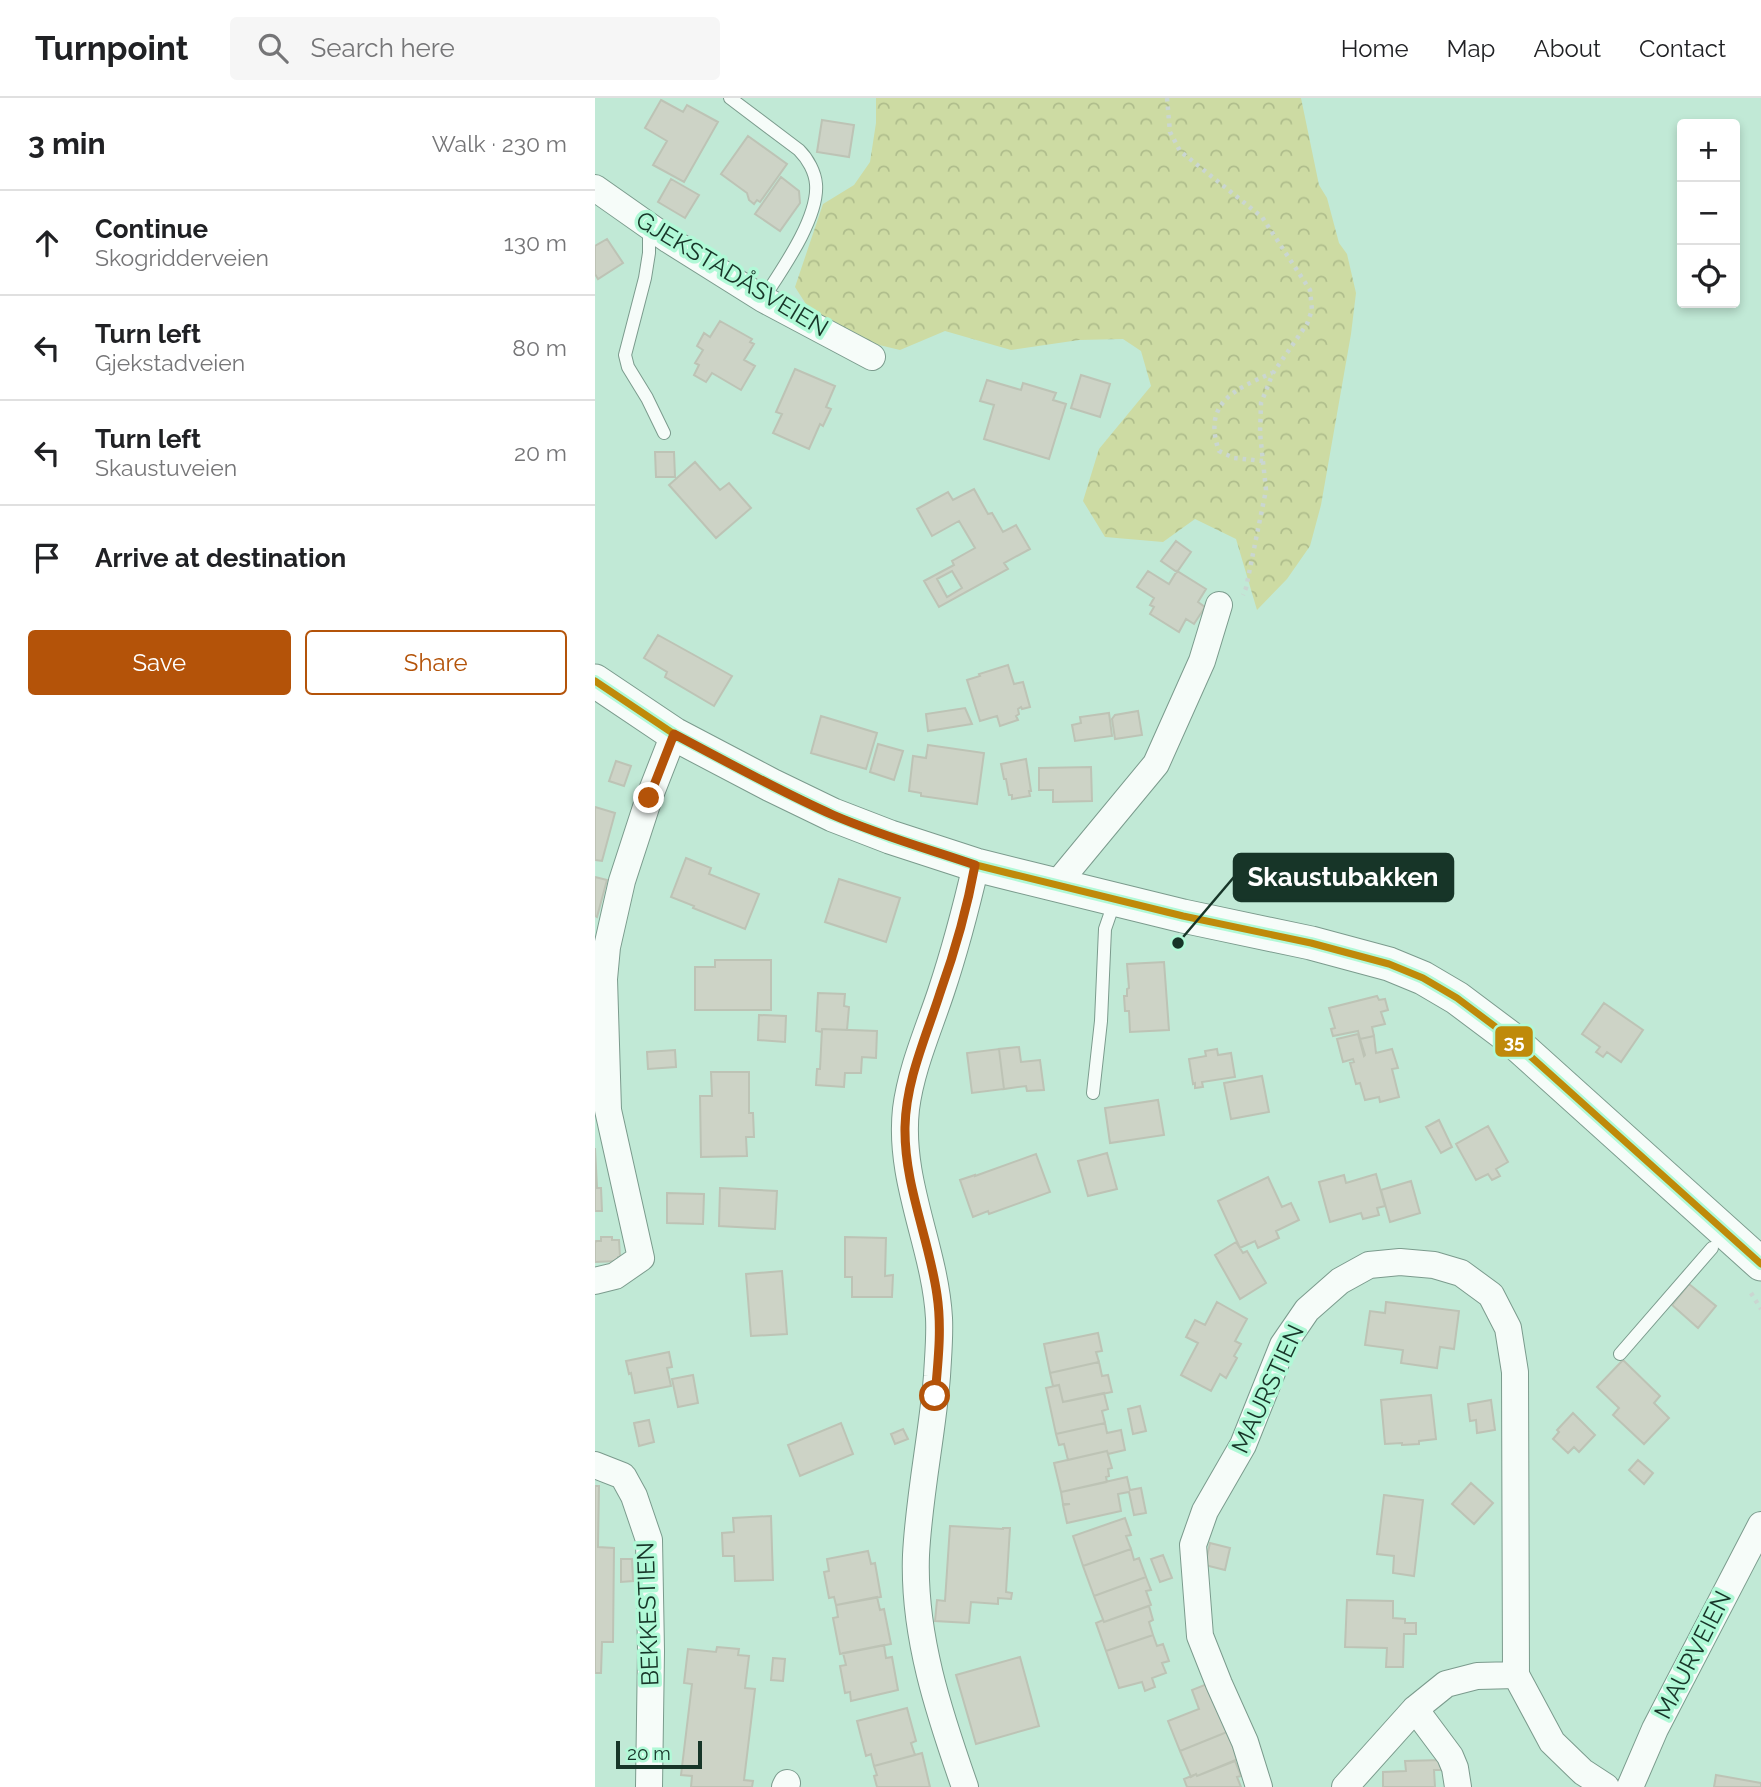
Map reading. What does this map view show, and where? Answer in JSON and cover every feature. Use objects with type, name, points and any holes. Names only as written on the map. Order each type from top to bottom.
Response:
[{"type":"street","name":"GJEKSTADÅSVEIEN","points":[[595,188],[649,226],[764,299],[872,357]]},
{"type":"street","points":[[1056,885],[1156,764],[1230,601]]},
{"type":"street","points":[[595,681],[674,734],[833,815],[890,837],[975,865],[1183,916],[1311,943],[1389,964],[1423,978],[1457,998],[1509,1037],[1755,1276]]},
{"type":"street","points":[[595,1281],[615,1276],[641,1258],[608,1110],[601,947],[649,798],[674,734]]},
{"type":"street","points":[[965,1787],[932,1681],[917,1605],[918,1528],[933,1421],[939,1318],[932,1270],[909,1177],[905,1130],[911,1079],[960,931],[975,865]]},
{"type":"street","name":"MAURSTIEN","points":[[1259,1787],[1245,1742],[1200,1636],[1193,1545],[1205,1511],[1243,1445],[1283,1345],[1307,1310],[1341,1281],[1369,1265],[1400,1262],[1434,1265],[1461,1273],[1491,1295],[1508,1328],[1515,1372],[1516,1675],[1552,1742],[1583,1772],[1606,1787]]},
{"type":"street","name":"BEKKESTIEN","points":[[595,1465],[623,1476],[649,1540],[649,1787]]},
{"type":"street","name":"MAURVEIEN","points":[[1630,1787],[1655,1729],[1757,1538]]},
{"type":"street","points":[[1345,1787],[1415,1709],[1446,1684],[1477,1676],[1516,1675]]},
{"type":"street","points":[[1415,1709],[1450,1756],[1458,1787]]},
{"type":"lane","points":[[730,98],[799,150],[807,159],[816,184],[814,202],[807,222],[764,299]]},
{"type":"lane","points":[[649,226],[645,278],[625,355],[628,367],[664,433]]},
{"type":"lane","points":[[1093,1093],[1101,1021],[1105,929],[1115,900]]},
{"type":"lane","points":[[1620,1354],[1711,1248]]},
{"type":"path","points":[[1167,98],[1170,132],[1180,151],[1262,217],[1310,290],[1312,310],[1307,324],[1273,373],[1261,403],[1260,433],[1266,491],[1246,588],[1230,601]]},
{"type":"path","points":[[1263,461],[1234,457],[1219,451],[1213,436],[1214,422],[1221,402],[1242,386],[1273,373]]},
{"type":"path","points":[[1755,1276],[1761,1309]]},
{"type":"green space","points":[[876,98],[1301,98],[1319,185],[1327,198],[1339,243],[1347,254],[1356,293],[1321,505],[1310,546],[1287,579],[1257,610],[1236,539],[1195,519],[1163,542],[1105,537],[1083,501],[1099,449],[1151,386],[1141,351],[1123,339],[1079,340],[1011,350],[945,331],[900,350],[854,339],[813,315],[795,287],[823,204],[854,185],[870,162],[876,123]]},
{"type":"building","points":[[661,100],[683,112],[687,105],[718,122],[684,182],[653,165],[667,141],[645,128]]},
{"type":"building","points":[[822,120],[854,125],[849,157],[817,152]]},
{"type":"building","points":[[748,136],[787,164],[760,202],[757,200],[754,204],[747,193],[721,174]]},
{"type":"building","points":[[781,177],[799,191],[800,203],[780,231],[755,214]]},
{"type":"building","points":[[671,179],[699,195],[685,218],[658,202]]},
{"type":"building","points":[[607,239],[623,263],[598,279],[595,274],[595,246]]},
{"type":"building","points":[[720,321],[752,339],[750,342],[754,344],[744,360],[755,366],[741,390],[712,373],[706,382],[694,375],[699,365],[695,363],[703,350],[697,346],[704,333],[710,337]]},
{"type":"building","points":[[795,369],[835,386],[826,407],[831,409],[823,426],[820,424],[809,449],[773,433],[782,414],[776,412]]},
{"type":"building","points":[[1081,375],[1110,384],[1100,417],[1071,408]]},
{"type":"building","points":[[987,380],[1021,390],[1023,383],[1056,393],[1053,400],[1066,404],[1049,459],[984,439],[994,405],[980,401]]},
{"type":"building","points":[[655,452],[674,452],[675,477],[656,477]]},
{"type":"building","points":[[695,462],[720,490],[729,483],[751,508],[716,538],[669,485]]},
{"type":"building","points":[[974,489],[988,514],[992,513],[1003,532],[1016,525],[1030,549],[1004,563],[1008,569],[939,607],[924,581],[954,565],[952,561],[975,548],[959,521],[932,536],[917,509],[948,492],[953,500]],"holes":[[[952,571],[962,588],[947,597],[937,579]]]},
{"type":"building","points":[[1176,541],[1191,552],[1177,572],[1161,561]]},
{"type":"building","points":[[1148,571],[1169,584],[1177,571],[1206,589],[1198,602],[1205,607],[1194,624],[1186,619],[1179,632],[1150,614],[1154,607],[1150,605],[1154,598],[1137,587]]},
{"type":"building","points":[[658,635],[732,676],[714,706],[665,677],[667,672],[644,658]]},
{"type":"building","points":[[1008,665],[1014,684],[1023,682],[1030,707],[1021,707],[1016,716],[1018,720],[1000,726],[997,716],[980,721],[967,680]]},
{"type":"building","points":[[965,708],[972,724],[928,731],[926,714]]},
{"type":"building","points":[[1138,711],[1142,735],[1115,739],[1112,719],[1115,715]]},
{"type":"building","points":[[1109,713],[1112,736],[1075,741],[1072,725],[1081,723],[1080,717]]},
{"type":"building","points":[[821,716],[877,733],[866,769],[811,753]]},
{"type":"building","points":[[878,744],[903,751],[894,780],[870,772]]},
{"type":"building","points":[[928,745],[984,753],[977,804],[921,796],[921,793],[909,791],[913,756],[926,758]]},
{"type":"building","points":[[1026,759],[1030,796],[1012,799],[1001,764]]},
{"type":"building","points":[[616,761],[631,766],[624,786],[609,781]]},
{"type":"building","points":[[1091,767],[1092,801],[1053,802],[1053,790],[1039,790],[1039,768]]},
{"type":"building","points":[[595,807],[615,813],[602,861],[595,860]]},
{"type":"building","points":[[686,858],[711,868],[709,874],[759,894],[745,929],[671,897]]},
{"type":"building","points":[[595,877],[607,880],[597,917],[595,916]]},
{"type":"building","points":[[839,879],[900,898],[886,942],[825,922]]},
{"type":"building","points":[[715,960],[771,960],[771,1010],[695,1010],[695,967],[715,967]]},
{"type":"building","points":[[1164,962],[1169,1030],[1130,1032],[1129,1011],[1125,1011],[1124,996],[1127,996],[1129,988],[1127,964]]},
{"type":"building","points":[[818,993],[845,994],[844,1006],[849,1007],[847,1030],[816,1031]]},
{"type":"building","points":[[1377,996],[1379,1000],[1385,999],[1388,1010],[1381,1012],[1385,1024],[1372,1027],[1374,1036],[1360,1039],[1358,1031],[1333,1036],[1331,1029],[1335,1028],[1329,1008]]},
{"type":"building","points":[[1604,1003],[1643,1030],[1621,1062],[1607,1052],[1603,1057],[1596,1052],[1600,1047],[1582,1034]]},
{"type":"building","points":[[759,1015],[786,1016],[785,1042],[758,1040]]},
{"type":"building","points":[[822,1029],[877,1031],[876,1058],[862,1057],[861,1073],[845,1073],[844,1087],[816,1085],[817,1069],[820,1069]]},
{"type":"building","points":[[1358,1034],[1364,1056],[1360,1039],[1374,1036],[1376,1053],[1392,1049],[1398,1068],[1392,1069],[1399,1097],[1380,1102],[1379,1097],[1365,1100],[1360,1083],[1356,1084],[1350,1063],[1354,1062],[1353,1059],[1343,1062],[1337,1039]]},
{"type":"building","points":[[1019,1047],[1021,1062],[1040,1060],[1044,1090],[1027,1091],[1026,1086],[1004,1089],[999,1049]]},
{"type":"building","points":[[999,1049],[1004,1089],[972,1093],[967,1053]]},
{"type":"building","points":[[1217,1049],[1218,1055],[1231,1053],[1235,1077],[1202,1082],[1203,1087],[1195,1088],[1189,1059],[1206,1056],[1205,1051]]},
{"type":"building","points":[[675,1050],[676,1067],[648,1069],[647,1052]]},
{"type":"building","points":[[711,1072],[749,1072],[749,1113],[753,1113],[754,1137],[746,1137],[747,1156],[701,1157],[700,1096],[712,1096]]},
{"type":"building","points":[[1262,1076],[1269,1112],[1231,1119],[1224,1083]]},
{"type":"building","points":[[1158,1100],[1164,1135],[1110,1143],[1105,1108]]},
{"type":"building","points":[[1439,1120],[1452,1147],[1441,1153],[1426,1127]]},
{"type":"building","points":[[1488,1126],[1508,1162],[1496,1169],[1500,1176],[1492,1180],[1488,1174],[1476,1180],[1456,1144]]},
{"type":"building","points":[[595,1148],[597,1188],[601,1188],[602,1211],[595,1211]]},
{"type":"building","points":[[1107,1153],[1117,1189],[1088,1196],[1078,1161]]},
{"type":"building","points":[[1036,1154],[1050,1192],[973,1217],[960,1180]]},
{"type":"building","points":[[1376,1174],[1385,1206],[1377,1208],[1379,1215],[1363,1219],[1361,1213],[1330,1222],[1319,1182],[1344,1175],[1346,1183]]},
{"type":"building","points":[[1268,1177],[1282,1207],[1291,1203],[1299,1220],[1276,1231],[1279,1238],[1258,1248],[1255,1241],[1240,1248],[1218,1201]]},
{"type":"building","points":[[1411,1181],[1420,1213],[1390,1222],[1381,1190]]},
{"type":"building","points":[[720,1188],[777,1191],[775,1229],[719,1226]]},
{"type":"building","points":[[667,1193],[704,1194],[703,1224],[667,1223]]},
{"type":"building","points":[[601,1237],[619,1240],[618,1261],[595,1262],[595,1243],[601,1241]]},
{"type":"building","points":[[845,1237],[886,1238],[885,1276],[893,1275],[892,1297],[852,1297],[852,1277],[845,1277]]},
{"type":"building","points":[[1236,1242],[1243,1253],[1247,1251],[1266,1283],[1240,1299],[1215,1255]]},
{"type":"building","points":[[782,1271],[787,1334],[751,1336],[746,1274]]},
{"type":"building","points":[[1689,1284],[1716,1306],[1698,1328],[1672,1305]]},
{"type":"building","points":[[1217,1302],[1247,1319],[1235,1341],[1241,1344],[1234,1356],[1237,1358],[1226,1378],[1220,1374],[1211,1391],[1181,1375],[1198,1343],[1186,1337],[1195,1320],[1205,1325]]},
{"type":"building","points":[[1386,1302],[1459,1311],[1454,1349],[1440,1347],[1437,1368],[1401,1363],[1403,1350],[1365,1345],[1370,1311],[1385,1313]]},
{"type":"building","points":[[1098,1333],[1102,1351],[1096,1352],[1099,1362],[1050,1373],[1044,1344]]},
{"type":"building","points":[[669,1352],[672,1367],[667,1368],[671,1386],[635,1393],[626,1361]]},
{"type":"building","points":[[1623,1360],[1660,1396],[1654,1403],[1669,1418],[1644,1444],[1613,1415],[1619,1408],[1597,1387]]},
{"type":"building","points":[[1099,1362],[1102,1376],[1108,1375],[1112,1392],[1063,1402],[1059,1385],[1053,1386],[1050,1373]]},
{"type":"building","points":[[693,1375],[698,1403],[678,1407],[672,1379]]},
{"type":"building","points":[[1059,1385],[1063,1402],[1104,1393],[1108,1409],[1102,1411],[1105,1423],[1056,1434],[1046,1388]]},
{"type":"building","points":[[1431,1395],[1436,1439],[1419,1441],[1419,1444],[1385,1444],[1381,1400]]},
{"type":"building","points":[[1491,1400],[1495,1430],[1477,1433],[1476,1420],[1470,1421],[1468,1404]]},
{"type":"building","points":[[1140,1406],[1146,1431],[1133,1434],[1128,1409]]},
{"type":"building","points":[[1573,1413],[1595,1435],[1579,1452],[1574,1447],[1568,1453],[1553,1439],[1559,1432],[1557,1430]]},
{"type":"building","points":[[649,1420],[654,1442],[639,1446],[634,1423]]},
{"type":"building","points":[[841,1423],[853,1454],[800,1476],[788,1445]]},
{"type":"building","points":[[1105,1423],[1107,1433],[1121,1430],[1125,1450],[1108,1454],[1107,1451],[1068,1460],[1064,1444],[1059,1445],[1056,1434]]},
{"type":"building","points":[[903,1429],[908,1439],[895,1444],[891,1434]]},
{"type":"building","points":[[1107,1451],[1112,1468],[1108,1469],[1107,1482],[1061,1492],[1054,1463]]},
{"type":"building","points":[[1638,1460],[1653,1473],[1644,1484],[1629,1470]]},
{"type":"building","points":[[1127,1477],[1130,1490],[1141,1488],[1146,1513],[1134,1515],[1129,1492],[1118,1494],[1121,1511],[1067,1523],[1063,1505],[1070,1504],[1063,1504],[1061,1492]]},
{"type":"building","points":[[1471,1483],[1493,1503],[1474,1524],[1452,1504]]},
{"type":"building","points":[[595,1486],[599,1486],[598,1547],[614,1548],[613,1642],[602,1642],[601,1673],[595,1673]]},
{"type":"building","points":[[1384,1495],[1423,1500],[1414,1576],[1393,1573],[1394,1556],[1377,1554]]},
{"type":"building","points":[[771,1516],[773,1580],[735,1581],[734,1556],[723,1556],[722,1533],[734,1532],[733,1518]]},
{"type":"building","points":[[1125,1518],[1131,1535],[1126,1536],[1131,1549],[1083,1566],[1073,1536]]},
{"type":"building","points":[[950,1526],[1010,1528],[1006,1592],[1012,1593],[1011,1599],[998,1598],[998,1604],[971,1602],[969,1623],[935,1621],[937,1600],[945,1601]]},
{"type":"building","points":[[1210,1543],[1230,1548],[1225,1570],[1205,1565]]},
{"type":"building","points":[[1131,1549],[1134,1560],[1139,1558],[1146,1577],[1094,1596],[1083,1566]]},
{"type":"building","points":[[868,1551],[871,1564],[875,1563],[881,1597],[836,1605],[834,1597],[829,1598],[824,1572],[829,1571],[827,1559]]},
{"type":"building","points":[[1163,1555],[1172,1578],[1160,1582],[1151,1559]]},
{"type":"building","points":[[621,1559],[632,1559],[633,1581],[621,1582]]},
{"type":"building","points":[[1146,1577],[1151,1590],[1146,1591],[1151,1605],[1104,1622],[1094,1596]]},
{"type":"building","points":[[877,1597],[880,1610],[884,1609],[891,1644],[840,1654],[833,1618],[838,1617],[836,1605]]},
{"type":"building","points":[[1347,1600],[1393,1601],[1393,1618],[1405,1619],[1405,1623],[1416,1623],[1416,1634],[1404,1634],[1403,1667],[1386,1667],[1387,1648],[1345,1647]]},
{"type":"building","points":[[1149,1606],[1153,1620],[1149,1622],[1153,1635],[1106,1651],[1096,1623]]},
{"type":"building","points":[[1153,1635],[1157,1646],[1163,1644],[1169,1661],[1162,1663],[1166,1673],[1152,1678],[1155,1687],[1145,1691],[1142,1682],[1119,1688],[1106,1651]]},
{"type":"building","points":[[884,1645],[886,1658],[892,1657],[898,1690],[851,1701],[850,1692],[845,1693],[840,1666],[846,1665],[843,1653]]},
{"type":"building","points":[[717,1647],[739,1649],[738,1655],[749,1656],[745,1688],[755,1689],[744,1780],[753,1781],[752,1787],[691,1787],[692,1776],[681,1775],[692,1684],[684,1683],[688,1649],[716,1652]]},
{"type":"building","points":[[1020,1657],[1039,1726],[976,1744],[956,1675]]},
{"type":"building","points":[[773,1658],[785,1659],[783,1681],[771,1680]]},
{"type":"building","points":[[1207,1684],[1227,1732],[1180,1751],[1168,1721],[1199,1709],[1192,1690]]},
{"type":"building","points":[[907,1708],[916,1741],[911,1743],[915,1755],[874,1766],[871,1754],[866,1756],[857,1721]]},
{"type":"building","points":[[1227,1732],[1243,1757],[1191,1777],[1180,1751]]},
{"type":"building","points":[[922,1753],[930,1787],[877,1787],[874,1766]]},
{"type":"building","points":[[1441,1760],[1441,1770],[1434,1770],[1435,1787],[1383,1787],[1383,1772],[1406,1771],[1405,1761]]},
{"type":"building","points":[[1235,1761],[1241,1776],[1237,1777],[1241,1787],[1187,1787],[1184,1779]]},
{"type":"building","points":[[1716,1775],[1761,1783],[1761,1787],[1714,1787]]},
{"type":"transit line","name":"35","points":[[595,681],[674,734],[833,815],[890,837],[976,865],[1183,916],[1311,943],[1389,964],[1423,978],[1457,998],[1509,1037],[1761,1264]]},
{"type":"place","name":"Skaustubakken","points":[[1178,943]]},
{"type":"route","points":[[649,798],[674,734],[833,815],[975,865],[960,931],[911,1079],[905,1119],[909,1177],[937,1296],[939,1331],[935,1396]]}]
